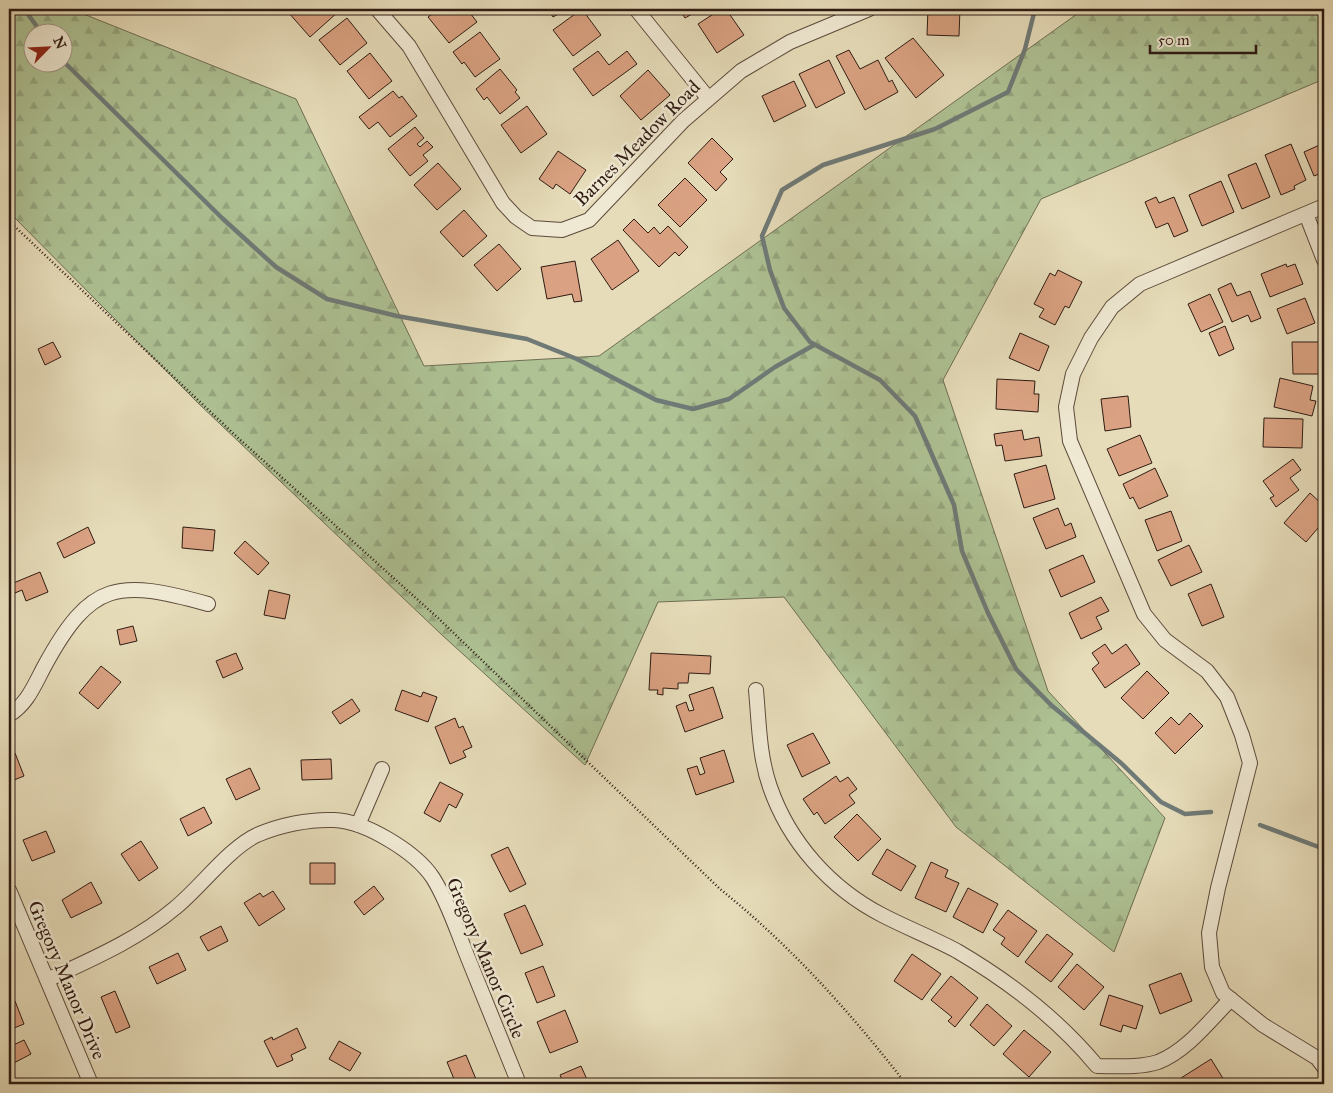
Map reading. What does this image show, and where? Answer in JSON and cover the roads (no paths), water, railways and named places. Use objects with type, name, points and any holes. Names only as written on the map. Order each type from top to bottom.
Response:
[{"type":"street","name":"Barnes Meadow Road","points":[[377,9],[409,46],[503,203],[516,217],[532,228],[562,230],[589,220],[708,98],[741,71],[790,42],[869,9]]},
{"type":"street","points":[[636,9],[708,98]]},
{"type":"street","points":[[1324,206],[1140,284],[1112,307],[1091,338],[1073,374],[1066,407],[1070,441],[1144,614],[1165,640],[1207,670],[1227,697],[1242,735],[1250,763],[1218,888],[1209,933],[1212,967],[1223,993],[1263,1025],[1317,1058],[1324,1067]]},
{"type":"street","points":[[1306,214],[1324,260]]},
{"type":"street","points":[[9,715],[19,709],[28,699],[58,642],[74,618],[100,597],[140,588],[161,591],[208,604]]},
{"type":"street","points":[[756,690],[761,754],[769,786],[783,818],[810,858],[855,899],[881,915],[956,951],[1030,1000],[1073,1037],[1097,1066],[1158,1062],[1188,1042],[1231,999]]},
{"type":"street","points":[[358,825],[382,769]]},
{"type":"street","name":"Gregory Manor Circle","points":[[47,980],[114,950],[144,932],[176,908],[237,850],[256,835],[303,821],[336,820],[358,825],[397,845],[432,878],[450,912],[519,1084]]},
{"type":"street","name":"Gregory Manor Drive","points":[[9,890],[91,1084]]},
{"type":"waterway","points":[[24,9],[34,22]]},
{"type":"waterway","points":[[1035,9],[1025,49],[1008,92],[935,129],[823,165],[782,190],[762,236],[770,270],[784,308],[810,342],[880,380],[915,416],[954,505],[962,551],[988,613],[1016,669],[1051,705],[1121,763],[1161,802],[1185,814],[1211,812]]},
{"type":"waterway","points":[[72,70],[222,218],[276,267],[327,299],[397,316],[527,339],[577,359],[656,400],[693,409],[729,399],[775,367],[814,345]]},
{"type":"waterway","points":[[1260,825],[1324,849]]}]
